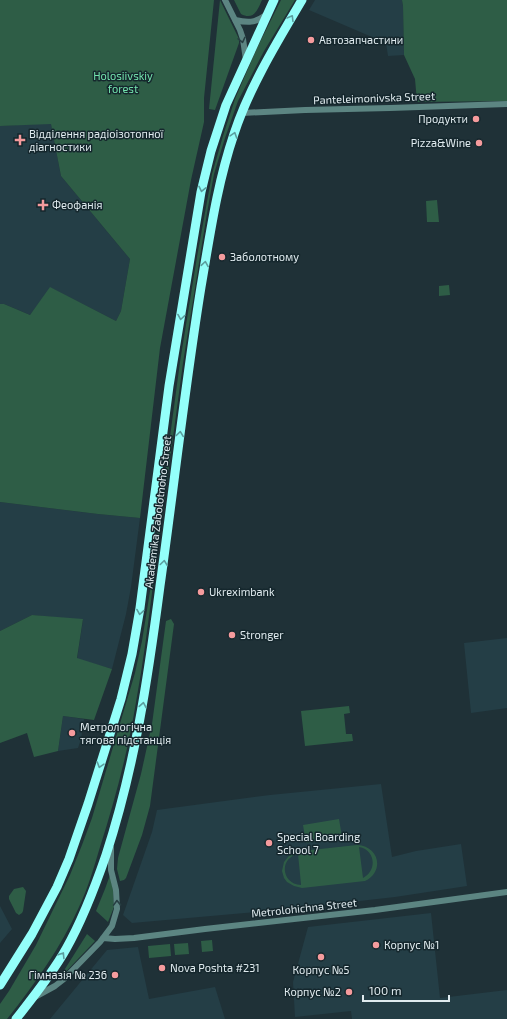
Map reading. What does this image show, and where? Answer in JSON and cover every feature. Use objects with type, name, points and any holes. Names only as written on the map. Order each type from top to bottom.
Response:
[{"type":"highway","name":"Akademika Zabolotnoho Street","points":[[0,985],[32,934],[60,880],[69,859],[121,698],[132,654],[140,608],[169,386],[201,192],[211,151],[226,105],[274,0]]},
{"type":"highway","name":"Akademika Zabolotnoho Street","points":[[16,1019],[50,974],[66,949],[79,924],[94,888],[111,838],[124,792],[135,745],[148,676],[188,373],[198,306],[222,172],[242,112],[260,74],[302,0]]},
{"type":"street","points":[[225,0],[236,20],[243,39],[246,61]]},
{"type":"street","points":[[236,20],[252,22],[258,21],[267,15]]},
{"type":"street","name":"Panteleimonivska Street","points":[[242,112],[507,104]]},
{"type":"street","points":[[32,999],[64,979],[103,938],[112,926],[117,909],[116,890],[111,864],[111,838]]},
{"type":"street","name":"Metrolohichna Street","points":[[103,938],[134,938],[375,910],[507,892]]},
{"type":"shaded area","points":[[315,0],[402,0],[404,55],[388,56],[386,43],[309,10]]},
{"type":"shaded area","name":"Феофанія","points":[[51,123],[61,176],[130,259],[121,311],[116,321],[51,288],[30,315],[4,304],[0,304],[0,126]]},
{"type":"shaded area","points":[[0,502],[140,518],[126,614],[112,669],[77,659],[83,620],[32,615],[0,631]]},
{"type":"shaded area","points":[[507,638],[507,708],[471,713],[464,643]]},
{"type":"shaded area","points":[[63,716],[84,719],[78,748],[58,751]]},
{"type":"shaded area","name":"Special Boarding School 7","points":[[381,784],[392,857],[416,851],[461,844],[467,886],[395,897],[280,910],[132,923],[123,915],[152,832],[157,810],[270,795]]},
{"type":"shaded area","points":[[0,906],[12,929],[0,943]]},
{"type":"shaded area","points":[[431,913],[440,998],[507,990],[507,1019],[352,1019],[351,1011],[295,1017],[293,982],[308,927]]},
{"type":"shaded area","name":"Гімназія № 236","points":[[138,947],[149,999],[215,987],[225,1019],[50,1019],[107,950]]},
{"type":"green space","name":"Holosiivskiy forest","points":[[0,0],[214,0],[204,98],[204,122],[191,180],[160,348],[140,518],[0,502],[0,304],[4,304],[30,315],[50,287],[116,321],[121,311],[130,259],[61,176],[51,124],[0,126]]},
{"type":"green space","points":[[220,0],[239,39],[239,43],[215,110],[209,109]]},
{"type":"green space","points":[[234,0],[262,0],[255,13],[245,16],[241,14]]},
{"type":"green space","points":[[281,0],[295,0],[264,51],[238,101],[214,174],[183,363],[155,571],[153,579],[151,579],[180,362],[212,174],[235,99],[257,48]]},
{"type":"green space","points":[[402,0],[507,0],[507,101],[417,102],[415,79],[404,55]]},
{"type":"green space","points":[[437,200],[439,222],[427,222],[426,201]]},
{"type":"green space","points":[[449,285],[450,295],[439,296],[439,286]]},
{"type":"green space","points":[[151,585],[153,585],[139,688],[129,739],[111,811],[88,885],[72,922],[47,965],[7,1019],[0,1019],[0,1004],[36,945],[70,875],[92,818],[135,673]]},
{"type":"green space","points":[[32,615],[83,619],[77,658],[112,669],[94,720],[63,716],[58,751],[34,757],[27,733],[0,743],[0,631]]},
{"type":"green space","points":[[171,619],[174,624],[150,806],[142,835],[126,878],[120,881],[117,869],[118,858],[141,774],[152,724],[166,621]]},
{"type":"green space","points":[[349,706],[350,713],[344,714],[346,734],[352,734],[353,741],[305,746],[301,711]]},
{"type":"green space","points":[[339,819],[342,837],[306,843],[303,825]]},
{"type":"green space","points":[[357,845],[364,846],[374,854],[377,860],[377,865],[371,877],[365,881],[302,888],[287,882],[282,871],[284,862],[293,852]],"holes":[[[359,847],[369,852],[373,861],[371,871],[363,878]],[[298,854],[301,884],[301,885],[294,884],[289,880],[285,871],[285,865],[288,860],[292,856]]]},
{"type":"green space","points":[[110,875],[114,907],[108,922],[96,911]]},
{"type":"green space","points":[[23,887],[26,891],[23,911],[19,915],[16,913],[9,896],[14,889]]},
{"type":"green space","points":[[87,934],[95,941],[58,980]]},
{"type":"green space","points":[[212,940],[213,951],[202,952],[201,941]]},
{"type":"green space","points":[[188,943],[189,954],[175,955],[174,944]]},
{"type":"green space","points":[[170,944],[171,956],[149,958],[148,946]]},
{"type":"place","name":"Автозапчастини","points":[[311,40]]},
{"type":"place","name":"Продукти","points":[[476,119]]},
{"type":"place","name":"Відділення радіоізотопної діагностики","points":[[20,140]]},
{"type":"place","name":"Pizza&Wine","points":[[479,143]]},
{"type":"place","name":"Феофанія","points":[[43,205]]},
{"type":"place","name":"Заболотному","points":[[222,257]]},
{"type":"place","name":"Ukreximbank","points":[[201,592]]},
{"type":"place","name":"Stronger","points":[[232,635]]},
{"type":"place","name":"Метрологічна тягова підстанція","points":[[72,733]]},
{"type":"place","name":"Special Boarding School 7","points":[[269,843]]},
{"type":"place","name":"Корпус №1","points":[[376,945]]},
{"type":"place","name":"Корпус №5","points":[[321,957]]},
{"type":"place","name":"Nova Poshta #231","points":[[162,968]]},
{"type":"place","name":"Гімназія № 236","points":[[115,975]]},
{"type":"place","name":"Корпус №2","points":[[349,992]]}]
